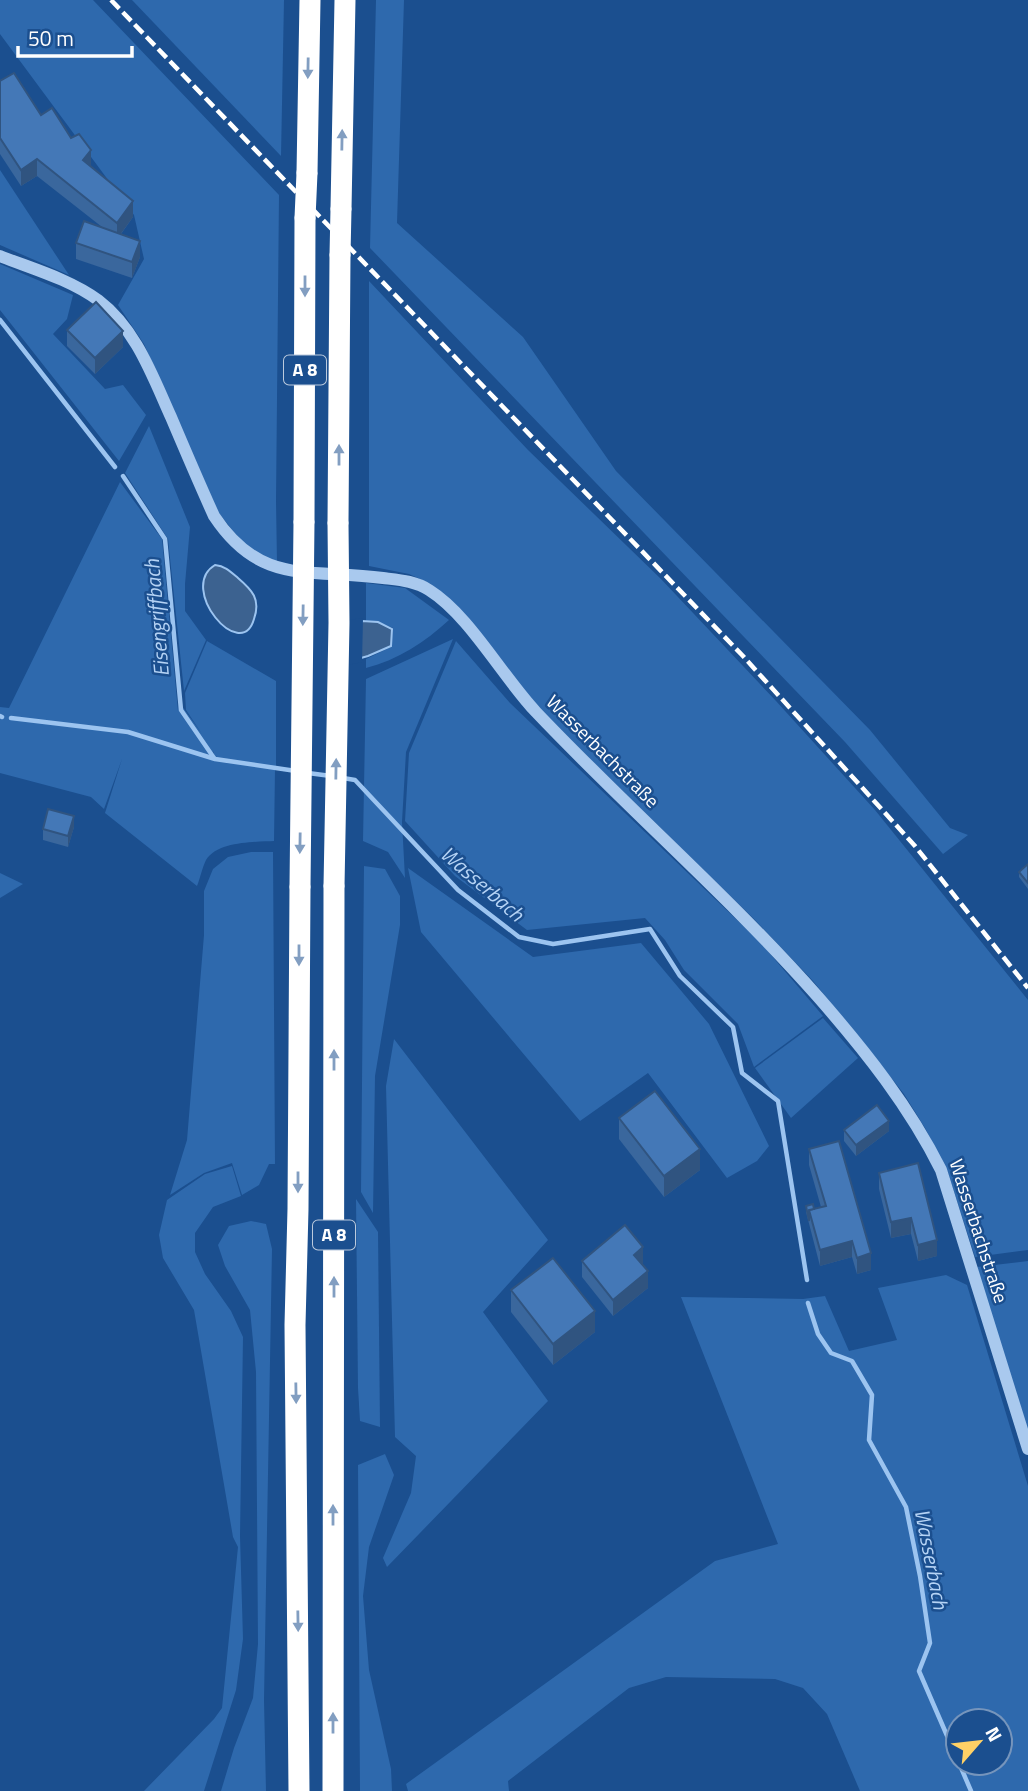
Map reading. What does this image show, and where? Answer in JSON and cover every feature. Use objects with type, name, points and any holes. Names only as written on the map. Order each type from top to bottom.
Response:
[{"type":"highway","name":"A 8","points":[[299,1791],[295,1325],[305,218],[310,0]]},
{"type":"highway","name":"A 8","points":[[333,1791],[334,886],[345,0]]},
{"type":"street","name":"Wasserbachstraße","points":[[0,256],[55,277],[85,292],[120,320],[135,340],[149,369],[214,516],[243,551],[269,565],[307,573],[363,575],[411,582],[445,602],[536,712],[746,917],[835,1016],[900,1099],[941,1170],[1028,1449]]},
{"type":"shaded area","points":[[0,0],[93,0],[279,195],[277,563],[249,551],[218,512],[144,344],[118,305],[144,259],[134,215],[0,34]]},
{"type":"shaded area","points":[[132,0],[284,0],[281,156]]},
{"type":"shaded area","points":[[376,0],[404,0],[397,223],[523,337],[616,471],[870,730],[950,828],[968,835],[943,854],[845,742],[370,248]]},
{"type":"shaded area","points":[[0,170],[69,275],[0,245]]},
{"type":"shaded area","points":[[0,264],[73,295],[67,319],[53,334],[105,389],[123,385],[146,415],[119,461],[0,310]]},
{"type":"shaded area","points":[[369,281],[528,450],[661,579],[776,701],[875,810],[1028,1000],[1028,1250],[975,1257],[948,1173],[925,1128],[904,1094],[813,981],[753,918],[556,726],[431,584],[409,574],[369,566]]},
{"type":"shaded area","points":[[149,426],[190,527],[185,611],[206,640],[184,691],[168,539],[125,473]]},
{"type":"shaded area","points":[[120,482],[162,539],[178,711],[179,702],[202,734],[186,710],[185,693],[207,641],[276,681],[276,767],[215,758],[213,751],[212,759],[275,769],[274,841],[247,842],[219,849],[206,860],[197,886],[105,813],[122,759],[104,809],[91,797],[0,773],[0,707],[9,708]]},
{"type":"shaded area","points":[[215,565],[230,571],[256,600],[254,619],[247,631],[237,633],[226,628],[215,618],[207,604],[203,589],[205,576]]},
{"type":"shaded area","points":[[366,583],[405,588],[449,620],[410,649],[366,668],[366,659],[391,647],[393,628],[379,622],[366,621]]},
{"type":"shaded area","points":[[362,621],[378,622],[392,629],[391,646],[347,662]]},
{"type":"shaded area","points":[[453,639],[406,752],[402,822],[405,878],[388,852],[363,841],[366,679]]},
{"type":"shaded area","points":[[456,641],[510,703],[760,942],[823,1016],[754,1067],[738,1024],[684,970],[665,940],[645,918],[527,930],[455,876],[405,821],[409,753]]},
{"type":"shaded area","points":[[251,852],[273,852],[275,1164],[269,1164],[259,1185],[242,1195],[232,1163],[204,1173],[170,1195],[187,1140],[204,935],[204,891],[213,869],[228,857]]},
{"type":"shaded area","points":[[364,866],[385,869],[400,896],[400,925],[375,1076],[373,1213],[361,1192]]},
{"type":"shaded area","points":[[408,868],[533,957],[641,943],[709,1024],[769,1146],[757,1161],[727,1178],[648,1073],[580,1121],[421,932]]},
{"type":"shaded area","points":[[0,873],[23,884],[0,898]]},
{"type":"shaded area","points":[[823,1018],[858,1058],[791,1118],[755,1068]]},
{"type":"shaded area","points":[[394,1039],[548,1240],[483,1312],[548,1401],[387,1567],[383,1558],[411,1493],[416,1456],[395,1437],[386,1086]]},
{"type":"shaded area","points":[[232,1166],[241,1196],[213,1207],[195,1233],[195,1252],[205,1274],[231,1311],[243,1337],[240,1536],[243,1639],[236,1690],[204,1791],[144,1791],[222,1708],[238,1547],[233,1537],[194,1310],[163,1258],[159,1235],[167,1200],[205,1174]]},
{"type":"shaded area","points":[[356,1199],[378,1232],[380,1427],[360,1421]]},
{"type":"shaded area","points":[[251,1221],[266,1224],[272,1249],[264,1700],[266,1791],[221,1791],[253,1698],[258,1644],[256,1372],[250,1310],[225,1266],[218,1245],[229,1226]]},
{"type":"shaded area","points":[[1028,1261],[1028,1438],[977,1267]]},
{"type":"shaded area","points":[[946,1275],[967,1285],[1028,1486],[1028,1791],[860,1791],[827,1714],[803,1688],[775,1679],[666,1677],[629,1688],[508,1781],[509,1791],[408,1791],[406,1784],[715,1561],[778,1544],[681,1297],[803,1299],[825,1296],[849,1351],[897,1340],[878,1288]]},
{"type":"shaded area","points":[[385,1454],[394,1475],[369,1547],[363,1596],[369,1670],[391,1769],[392,1791],[360,1791],[358,1465]]},
{"type":"pier","points":[[363,618],[362,662],[331,664],[321,655],[323,631],[341,621]]},
{"type":"building","points":[[14,73],[41,115],[52,108],[71,138],[79,134],[91,150],[83,160],[133,201],[117,223],[37,159],[21,170],[0,138],[0,81]]},
{"type":"building","points":[[84,221],[140,241],[132,262],[76,243]]},
{"type":"building","points":[[96,302],[123,331],[95,358],[67,330]]},
{"type":"building","points":[[48,809],[74,816],[68,836],[43,829]]},
{"type":"building","points":[[1028,864],[1028,883],[1019,872]]},
{"type":"building","points":[[655,1091],[700,1149],[664,1176],[619,1118]]},
{"type":"building","points":[[877,1105],[889,1121],[856,1145],[844,1130]]},
{"type":"building","points":[[839,1141],[871,1253],[857,1258],[852,1241],[820,1250],[809,1210],[826,1206],[809,1149]]},
{"type":"building","points":[[918,1163],[937,1240],[918,1245],[911,1218],[891,1222],[879,1173]]},
{"type":"building","points":[[813,1204],[814,1209],[809,1210],[809,1221],[806,1206]]},
{"type":"building","points":[[625,1225],[643,1247],[634,1255],[648,1271],[613,1300],[582,1261]]},
{"type":"building","points":[[553,1258],[595,1311],[553,1344],[511,1290]]},
{"type":"waterway","name":"Eisengriffbach","points":[[0,320],[115,467]]},
{"type":"waterway","name":"Eisengriffbach","points":[[123,476],[165,539],[181,710],[214,758]]},
{"type":"waterway","name":"Wasserbach","points":[[11,718],[128,732],[215,759],[296,771]]},
{"type":"waterway","name":"Wasserbach","points":[[308,773],[331,776]]},
{"type":"waterway","name":"Wasserbach","points":[[343,778],[355,780],[458,890],[519,937],[553,944],[650,929],[680,976],[733,1027],[742,1073],[778,1101],[807,1280]]},
{"type":"waterway","name":"Wasserbach","points":[[808,1303],[818,1334],[831,1353],[852,1361],[872,1395],[869,1440],[906,1507],[930,1643],[919,1671],[944,1729]]},
{"type":"waterway","name":"Wasserbach","points":[[965,1777],[971,1791]]},
{"type":"railway","points":[[111,0],[742,655],[915,846],[1028,988]]}]
